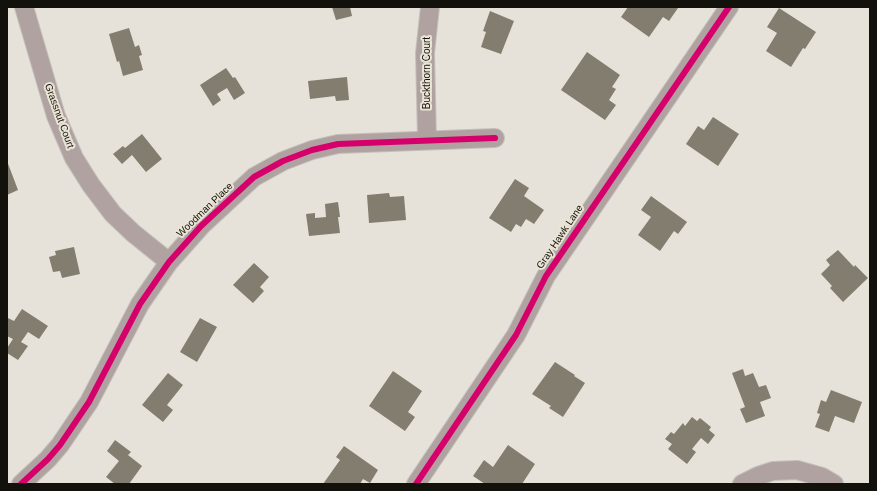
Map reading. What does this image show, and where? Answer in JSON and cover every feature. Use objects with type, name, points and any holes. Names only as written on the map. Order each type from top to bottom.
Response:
[{"type":"street","name":"Grassnut Court","points":[[24,7],[56,116],[74,158],[91,185],[113,214],[169,262]]},
{"type":"street","name":"Buckthorn Court","points":[[427,140],[426,53],[430,7]]},
{"type":"street","name":"Gray Hawk Lane","points":[[416,484],[516,335],[546,276],[729,7]]},
{"type":"street","name":"Woodman Place","points":[[21,484],[48,459],[60,445],[89,402],[140,304],[169,262],[201,226],[254,177],[284,160],[312,150],[338,144],[495,138]]},
{"type":"street","points":[[742,484],[773,471],[797,470],[822,477],[834,484]]},
{"type":"building","points":[[332,7],[350,7],[352,16],[336,20]]},
{"type":"building","points":[[628,7],[678,8],[669,21],[663,17],[649,37],[621,17]]},
{"type":"building","points":[[779,8],[816,32],[805,49],[803,48],[791,67],[766,51],[777,33],[767,27]]},
{"type":"building","points":[[490,11],[514,21],[501,54],[481,47],[486,32],[483,31]]},
{"type":"building","points":[[129,28],[135,47],[139,45],[142,55],[139,56],[143,70],[123,76],[119,61],[117,62],[109,34]]},
{"type":"building","points":[[587,52],[620,75],[612,87],[616,89],[609,100],[616,105],[605,120],[561,90]]},
{"type":"building","points":[[226,68],[233,78],[235,77],[245,93],[234,100],[227,88],[217,94],[221,100],[213,106],[200,85]]},
{"type":"building","points":[[347,77],[349,100],[336,101],[335,96],[310,99],[308,81]]},
{"type":"building","points":[[713,117],[739,134],[718,166],[686,144],[698,126],[704,130]]},
{"type":"building","points":[[142,134],[162,159],[146,172],[132,155],[122,164],[113,154],[123,146],[125,148]]},
{"type":"building","points":[[7,161],[18,190],[7,195]]},
{"type":"building","points":[[515,179],[529,188],[524,196],[544,210],[534,224],[526,219],[521,227],[516,224],[511,232],[489,218]]},
{"type":"building","points":[[389,193],[390,197],[404,196],[406,220],[369,223],[367,195]]},
{"type":"building","points":[[651,196],[687,222],[678,234],[674,231],[660,251],[638,235],[651,217],[641,210]]},
{"type":"building","points":[[338,202],[340,233],[309,236],[306,214],[315,213],[315,218],[326,217],[325,204]]},
{"type":"building","points":[[74,247],[80,274],[62,278],[60,271],[53,272],[49,257],[56,255],[55,251]]},
{"type":"building","points":[[838,250],[854,267],[855,265],[868,278],[843,302],[830,288],[832,286],[821,274],[830,265],[826,260]]},
{"type":"building","points":[[254,263],[269,277],[260,287],[264,291],[253,303],[233,285]]},
{"type":"building","points":[[22,309],[48,326],[39,339],[28,332],[21,342],[28,346],[18,360],[7,353],[7,348],[13,339],[7,336],[7,319],[8,318],[14,321]]},
{"type":"building","points":[[200,318],[217,327],[197,362],[180,352]]},
{"type":"building","points":[[555,362],[585,383],[563,417],[549,408],[551,406],[532,394]]},
{"type":"building","points":[[743,369],[745,376],[753,373],[759,387],[766,385],[771,398],[760,402],[765,416],[746,423],[740,409],[745,407],[732,373]]},
{"type":"building","points":[[393,371],[422,391],[408,412],[415,417],[405,431],[369,406]]},
{"type":"building","points":[[168,373],[183,385],[167,405],[173,410],[163,422],[142,405]]},
{"type":"building","points":[[831,390],[862,402],[854,423],[835,416],[829,432],[815,427],[820,414],[817,413],[821,400],[826,402]]},
{"type":"building","points":[[692,417],[697,421],[700,418],[711,427],[709,430],[715,435],[708,444],[701,438],[692,449],[696,452],[687,464],[668,449],[672,444],[665,439],[671,432],[674,434],[683,423],[685,426]]},
{"type":"building","points":[[115,440],[131,452],[128,455],[142,466],[129,484],[115,484],[106,477],[119,461],[107,451]]},
{"type":"building","points":[[508,445],[535,464],[522,484],[485,484],[473,476],[484,460],[493,467]]},
{"type":"building","points":[[344,446],[378,470],[370,483],[363,479],[360,484],[323,484],[340,460],[336,457]]},
{"type":"cycle path","points":[[416,484],[516,335],[546,276],[729,7]]},
{"type":"cycle path","points":[[21,484],[48,459],[60,445],[89,402],[140,304],[169,262],[201,226],[254,177],[283,161],[312,150],[338,144],[495,138]]}]
